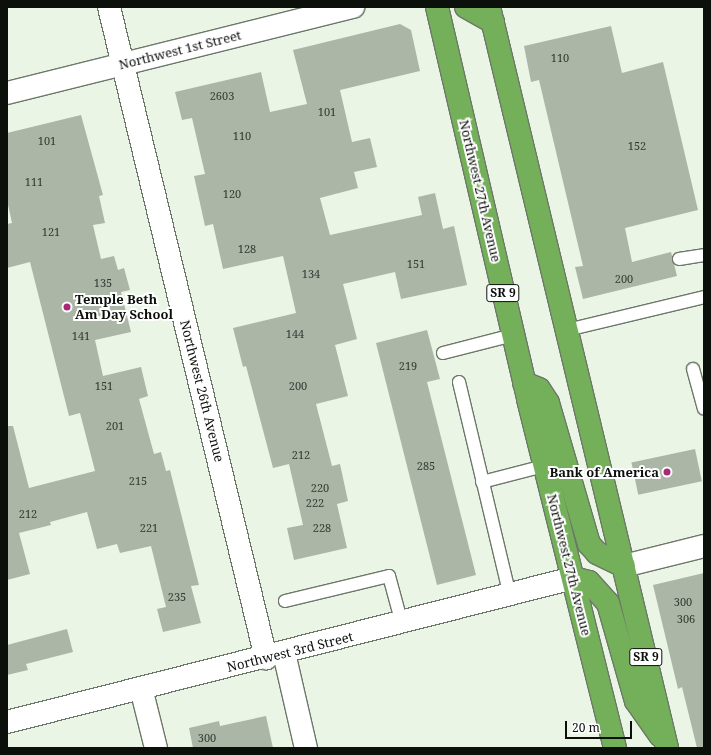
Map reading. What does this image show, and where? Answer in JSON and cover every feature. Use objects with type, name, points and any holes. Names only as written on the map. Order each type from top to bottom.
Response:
[{"type":"highway","name":"Northwest 27th Avenue","points":[[437,7],[524,383],[615,748]]},
{"type":"highway","points":[[466,7],[491,15]]},
{"type":"highway","name":"SR 9","points":[[491,15],[667,746]]},
{"type":"highway","points":[[524,383],[540,389],[548,403],[589,544],[597,553],[624,566]]},
{"type":"highway","points":[[573,578],[589,582],[608,603],[636,701],[667,746]]},
{"type":"street","name":"Northwest 26th Avenue","points":[[109,7],[275,656],[306,748]]},
{"type":"street","name":"Northwest 1st Street","points":[[7,93],[123,65],[318,11],[353,7]]},
{"type":"street","points":[[624,566],[704,546]]},
{"type":"street","name":"Northwest 3rd Street","points":[[7,722],[402,624],[573,578]]},
{"type":"street","points":[[141,688],[156,748]]},
{"type":"lane","points":[[679,260],[704,255]]},
{"type":"lane","points":[[567,330],[704,297]]},
{"type":"lane","points":[[443,353],[513,335]]},
{"type":"lane","points":[[693,368],[704,409]]},
{"type":"lane","points":[[459,382],[510,596]]},
{"type":"lane","points":[[482,482],[544,466]]},
{"type":"lane","points":[[285,601],[389,576],[402,624]]},
{"type":"building","points":[[400,24],[411,30],[420,71],[340,90],[352,142],[370,138],[377,167],[354,172],[358,188],[320,198],[330,235],[422,215],[418,197],[435,193],[443,229],[454,226],[467,285],[401,299],[395,272],[343,284],[357,339],[335,345],[348,396],[316,404],[332,466],[340,464],[348,501],[337,504],[347,548],[294,560],[287,528],[303,525],[289,464],[273,468],[246,366],[243,367],[233,328],[296,313],[283,256],[223,269],[213,224],[205,226],[194,176],[205,174],[192,118],[182,120],[175,92],[261,72],[270,112],[307,104],[293,50]]},
{"type":"building","points":[[611,26],[622,73],[663,62],[698,210],[625,228],[632,262],[671,252],[677,276],[583,299],[575,267],[583,266],[539,80],[531,82],[524,46]]},
{"type":"building","points":[[81,115],[103,195],[99,196],[105,223],[93,225],[101,259],[114,256],[118,270],[124,268],[130,290],[121,292],[131,332],[95,340],[103,376],[141,367],[148,396],[139,399],[154,454],[161,452],[166,471],[170,470],[199,585],[191,586],[201,623],[163,632],[157,609],[166,607],[151,546],[120,553],[117,544],[97,549],[87,512],[50,522],[51,525],[19,533],[30,574],[7,580],[7,426],[13,426],[29,488],[95,471],[80,413],[69,416],[30,262],[7,268],[7,224],[12,223],[7,200],[7,133]]},
{"type":"building","points":[[427,330],[440,379],[427,382],[476,575],[437,585],[376,343]]},
{"type":"building","name":"Bank of America","points":[[695,449],[702,481],[638,495],[631,463]]},
{"type":"building","points":[[704,573],[704,747],[697,748],[682,687],[678,689],[653,585]]},
{"type":"building","points":[[67,629],[73,652],[26,664],[28,670],[7,675],[7,645]]},
{"type":"building","points":[[266,716],[273,748],[193,748],[189,728],[219,721],[220,726]]},
{"type":"place","name":"Temple Beth Am Day School","points":[[67,307]]},
{"type":"place","name":"Bank of America","points":[[667,472]]}]
